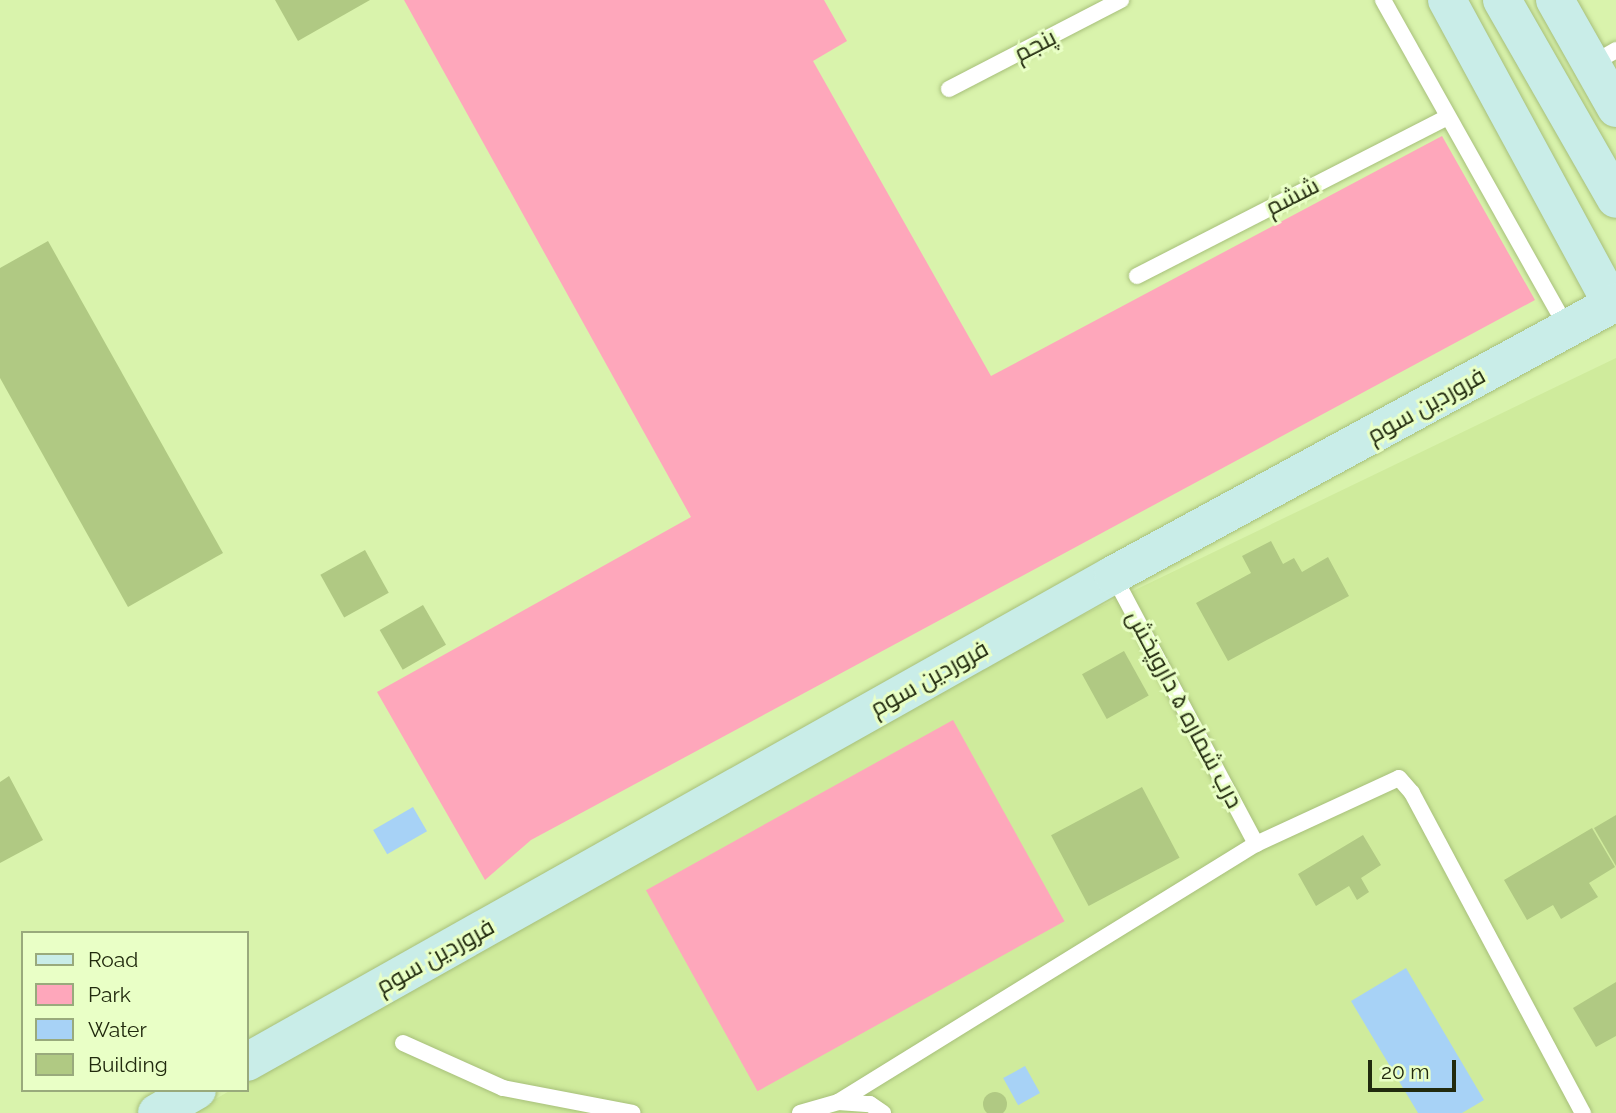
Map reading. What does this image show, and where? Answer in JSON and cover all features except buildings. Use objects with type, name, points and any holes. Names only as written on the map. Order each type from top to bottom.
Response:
[{"type":"street","points":[[1447,0],[1614,303]]},
{"type":"street","points":[[1502,0],[1616,199]]},
{"type":"street","points":[[1555,0],[1604,57],[1616,108]]},
{"type":"street","name":"فروردین سوم","points":[[248,1061],[1113,575],[1614,303]]},
{"type":"street","points":[[157,1113],[194,1092]]},
{"type":"lane","name":"پنجم","points":[[949,89],[1121,0]]},
{"type":"lane","points":[[1383,0],[1567,328]]},
{"type":"lane","name":"ششم","points":[[1137,276],[1448,117]]},
{"type":"lane","name":"درب شماره ۵ داروپخش","points":[[1113,575],[1256,844]]},
{"type":"lane","points":[[800,1113],[838,1102],[1256,844],[1399,778],[1412,793],[1583,1113]]},
{"type":"lane","points":[[403,1042],[503,1088],[632,1113]]},
{"type":"lane","points":[[838,1102],[870,1104],[883,1113]]},
{"type":"shaded area","points":[[1616,358],[1616,1113],[192,1113],[228,1092],[248,1092],[248,1080],[940,684]]},
{"type":"green space","points":[[404,0],[824,0],[847,41],[813,61],[991,376],[1442,136],[1535,300],[531,840],[485,880],[377,692],[691,517]]},
{"type":"green space","points":[[953,720],[1065,921],[758,1091],[646,890]]},
{"type":"water","points":[[413,807],[427,831],[387,854],[373,830]]},
{"type":"water","points":[[1406,968],[1484,1100],[1462,1113],[1418,1113],[1351,1001]]},
{"type":"water","points":[[1025,1066],[1040,1093],[1018,1105],[1003,1078]]}]
